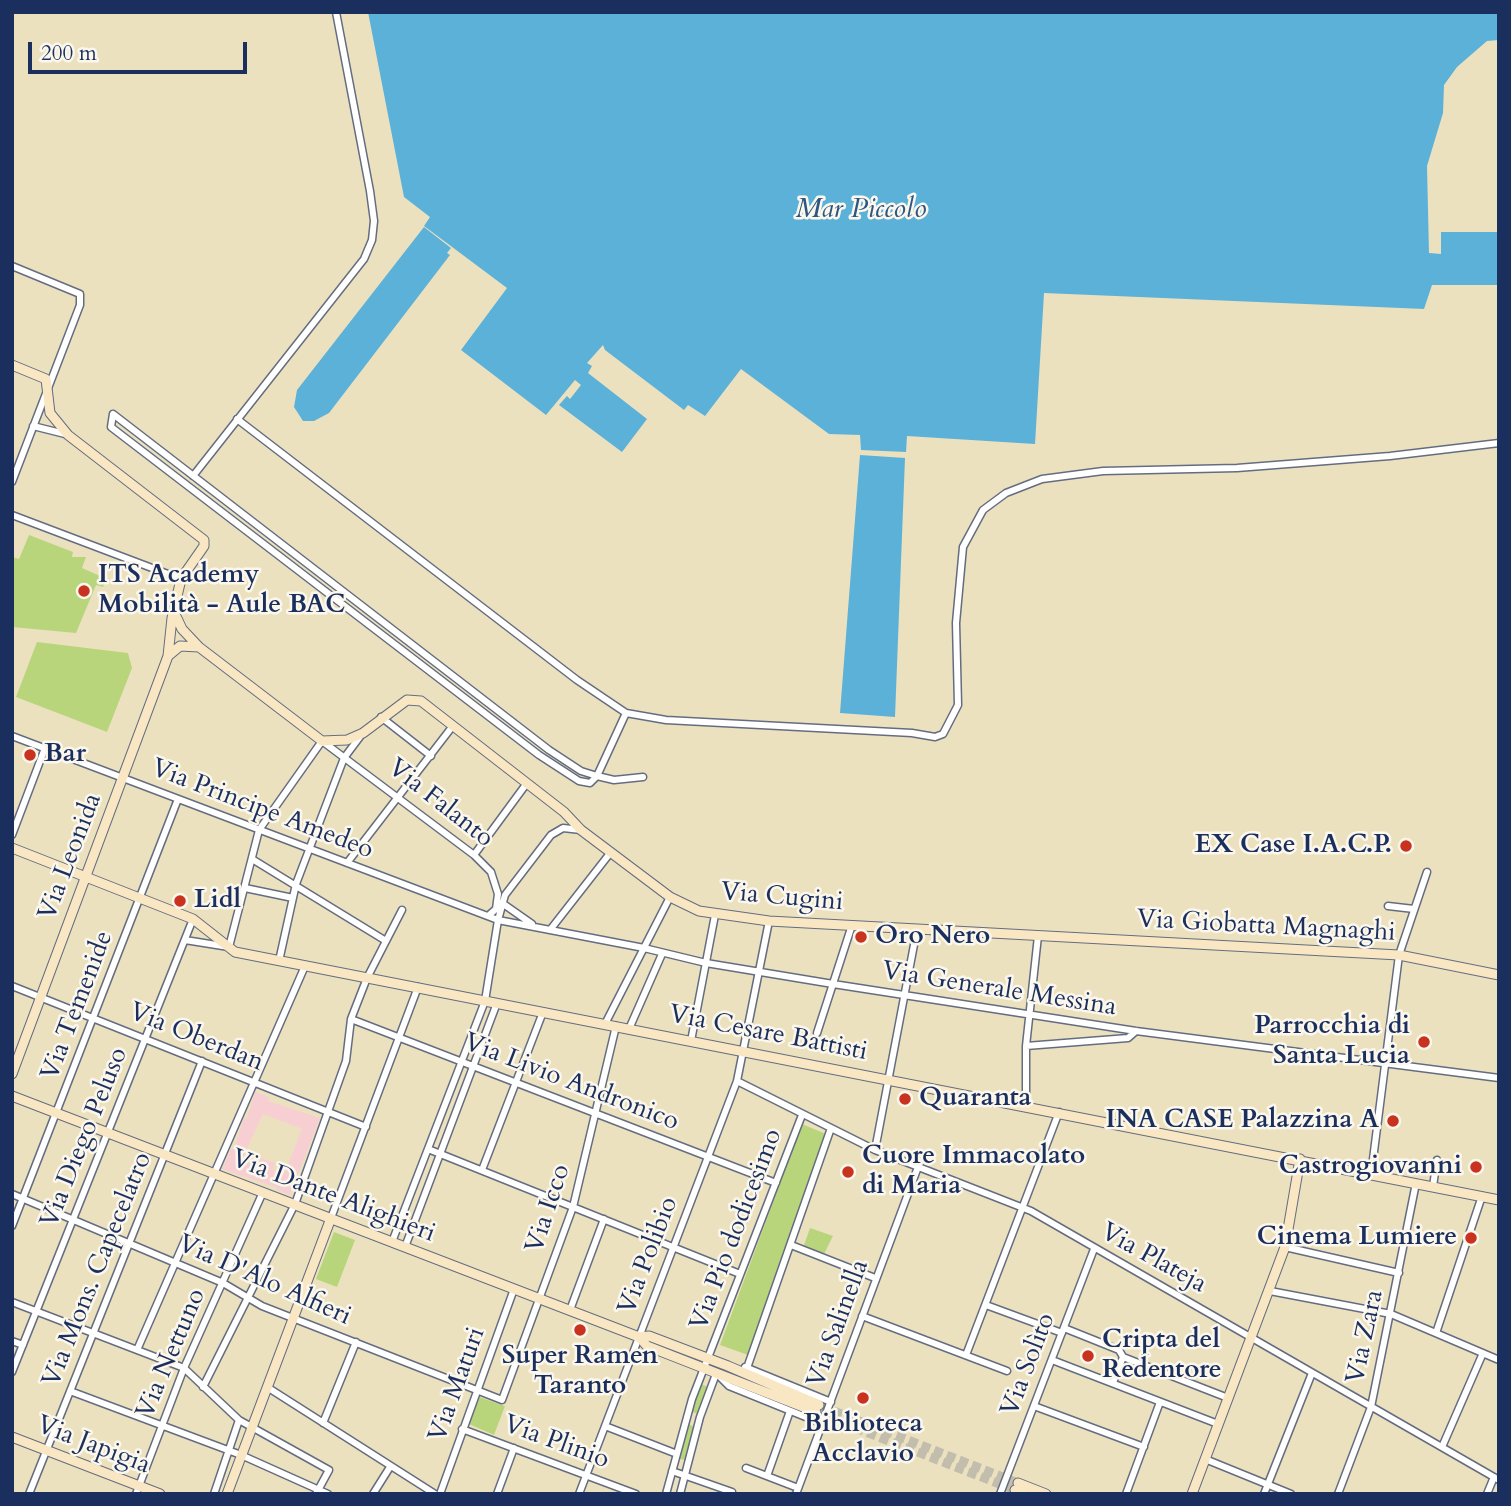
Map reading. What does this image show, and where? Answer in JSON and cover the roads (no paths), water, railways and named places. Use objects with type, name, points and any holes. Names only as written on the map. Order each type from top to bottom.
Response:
[{"type":"main road","points":[[12,365],[44,378],[50,413],[68,435],[199,533],[204,540],[204,546],[181,579],[168,656]]},
{"type":"main road","name":"Via Falanto","points":[[174,612],[182,629],[199,647],[322,741]]},
{"type":"main road","points":[[168,656],[180,646],[199,647]]},
{"type":"main road","name":"Via Leonida","points":[[12,1074],[168,656]]},
{"type":"main road","name":"Via Cugini","points":[[363,733],[381,717],[408,700],[421,701],[564,812],[581,830],[670,897],[699,911],[769,921],[1034,936]]},
{"type":"main road","points":[[322,741],[347,740],[363,733]]},
{"type":"main road","points":[[12,848],[193,919],[210,929],[229,947]]},
{"type":"main road","name":"Via Giobatta Magnaghi","points":[[1034,936],[1399,955],[1499,975]]},
{"type":"main road","name":"Via Cesare Battisti","points":[[229,947],[279,961],[890,1078],[1499,1200]]},
{"type":"main road","name":"Via Dante Alighieri","points":[[12,1096],[639,1337],[647,1346],[717,1375],[817,1409],[728,1366],[649,1336],[639,1337]]},
{"type":"main road","points":[[1192,1494],[1270,1291],[1284,1247],[1300,1159]]},
{"type":"main road","points":[[227,1494],[331,1218]]},
{"type":"main road","name":"Via Japigia","points":[[12,1437],[138,1490],[160,1494]]},
{"type":"main road","points":[[1019,1489],[1046,1494]]},
{"type":"street","points":[[193,476],[364,259],[372,240],[374,221],[370,191],[336,12]]},
{"type":"street","points":[[12,266],[80,295],[80,305],[12,482]]},
{"type":"street","points":[[626,713],[597,776],[590,783],[579,781],[539,755],[111,427],[113,414],[549,750],[581,771],[597,776],[614,780],[643,777]]},
{"type":"street","points":[[237,419],[577,680],[626,713],[666,720],[912,733],[935,737],[943,734],[958,705],[956,623],[963,547],[983,510],[1006,493],[1042,479],[1103,471],[1237,468],[1390,456],[1499,443]]},
{"type":"street","points":[[33,426],[68,435]]},
{"type":"street","points":[[12,515],[181,579]]},
{"type":"street","points":[[381,717],[431,756]]},
{"type":"street","points":[[347,863],[452,727]]},
{"type":"street","points":[[279,961],[296,884],[344,758],[363,733]]},
{"type":"street","name":"Via Principe Amedeo","points":[[12,736],[498,920]]},
{"type":"street","points":[[185,940],[229,947],[259,830],[322,741]]},
{"type":"street","name":"Via Falanto","points":[[322,741],[474,855],[495,882],[498,894],[496,909],[488,916]]},
{"type":"street","points":[[12,835],[45,748]]},
{"type":"street","points":[[474,855],[527,783]]},
{"type":"street","name":"Via Temenide","points":[[12,1226],[178,799]]},
{"type":"street","points":[[392,1242],[485,1001],[502,903],[512,885],[551,835],[563,828],[581,830]]},
{"type":"street","points":[[550,930],[611,852]]},
{"type":"street","points":[[252,859],[386,941]]},
{"type":"street","points":[[1371,1175],[1399,955],[1411,908],[1427,872]]},
{"type":"street","points":[[495,882],[512,885]]},
{"type":"street","points":[[245,888],[293,898]]},
{"type":"street","points":[[605,1024],[670,897]]},
{"type":"street","points":[[502,903],[535,927]]},
{"type":"street","points":[[1388,905],[1411,908]]},
{"type":"street","points":[[203,1387],[295,1204],[346,1061],[351,1019],[367,978],[402,911]]},
{"type":"street","points":[[691,1041],[715,915]]},
{"type":"street","name":"Via Diego Peluso","points":[[12,1372],[193,919]]},
{"type":"street","name":"Via Generale Messina","points":[[498,920],[644,948],[705,963],[833,984],[1136,1031],[1499,1078]]},
{"type":"street","name":"Via Polibio","points":[[579,1494],[737,1081],[769,921]]},
{"type":"street","points":[[817,1033],[852,925]]},
{"type":"street","points":[[875,1150],[917,929]]},
{"type":"street","points":[[1026,1106],[1026,1046],[1034,936]]},
{"type":"street","points":[[629,1029],[662,954]]},
{"type":"street","points":[[137,1350],[305,966]]},
{"type":"street","name":"Via Oberdan","points":[[12,986],[366,1127]]},
{"type":"street","points":[[331,1218],[418,987]]},
{"type":"street","points":[[405,1247],[496,1003]]},
{"type":"street","points":[[482,1170],[543,1012]]},
{"type":"street","name":"Via Livio Andronico","points":[[351,1019],[776,1184]]},
{"type":"street","name":"Via Icco","points":[[502,1400],[573,1208],[616,1026]]},
{"type":"street","points":[[1026,1046],[1128,1038],[1136,1031]]},
{"type":"street","name":"Via Mons. Capecelatro","points":[[29,1494],[202,1061]]},
{"type":"street","name":"Via Plateja","points":[[737,1081],[875,1150],[1023,1207],[1496,1478]]},
{"type":"street","points":[[966,1355],[1059,1112]]},
{"type":"street","name":"Via Pio dodicesimo","points":[[666,1494],[689,1413],[802,1115]]},
{"type":"street","points":[[747,1368],[831,1128]]},
{"type":"street","points":[[428,1149],[740,1274]]},
{"type":"street","points":[[1433,1186],[1437,1160]]},
{"type":"street","name":"Via Salinella","points":[[797,1491],[918,1167]]},
{"type":"street","name":"Via Zara","points":[[1338,1494],[1371,1407],[1416,1183]]},
{"type":"street","name":"Via Nettuno","points":[[138,1490],[184,1368],[263,1192]]},
{"type":"street","name":"Via D'Alo Alfieri","points":[[12,1194],[223,1283],[293,1318],[502,1400]]},
{"type":"street","points":[[1436,1333],[1482,1196]]},
{"type":"street","points":[[570,1310],[604,1219]]},
{"type":"street","points":[[791,1245],[875,1278]]},
{"type":"street","points":[[1284,1247],[1399,1273]]},
{"type":"street","name":"Via Solìto","points":[[1000,1494],[1094,1249]]},
{"type":"street","name":"Via Maturi","points":[[437,1494],[514,1289]]},
{"type":"street","points":[[1270,1291],[1391,1314],[1499,1360]]},
{"type":"street","points":[[12,1302],[184,1368],[239,1420],[329,1470],[317,1492]]},
{"type":"street","points":[[986,1305],[1119,1350],[1123,1357],[1228,1398]]},
{"type":"street","points":[[862,1316],[1007,1371]]},
{"type":"street","points":[[12,1341],[23,1345]]},
{"type":"street","points":[[323,1423],[356,1342]]},
{"type":"street","points":[[1442,1447],[1483,1353]]},
{"type":"street","points":[[1113,1383],[1123,1357]]},
{"type":"street","points":[[1052,1360],[1218,1424]]},
{"type":"street","name":"Via Dante Alighieri","points":[[728,1366],[747,1368],[831,1402]]},
{"type":"street","points":[[1264,1494],[1312,1373]]},
{"type":"street","name":"Via Pio dodicesimo","points":[[680,1494],[700,1417],[717,1375]]},
{"type":"street","name":"Via Dante Alighieri","points":[[717,1375],[729,1386],[823,1424]]},
{"type":"street","points":[[267,1387],[390,1468],[437,1494]]},
{"type":"street","points":[[70,1391],[228,1450],[317,1492],[328,1494]]},
{"type":"street","points":[[1126,1494],[1160,1402]]},
{"type":"street","points":[[1034,1406],[1144,1447]]},
{"type":"street","points":[[767,1476],[790,1412]]},
{"type":"street","points":[[689,1413],[700,1417]]},
{"type":"street","points":[[214,1494],[239,1420]]},
{"type":"street","points":[[605,1426],[677,1454]]},
{"type":"street","name":"Via Plinio","points":[[462,1429],[636,1494]]},
{"type":"street","points":[[497,1494],[514,1448]]},
{"type":"street","points":[[1205,1459],[1292,1494]]},
{"type":"street","points":[[373,1494],[390,1468]]},
{"type":"street","points":[[746,1468],[797,1491]]},
{"type":"street","points":[[672,1471],[732,1492]]},
{"type":"street","points":[[1487,1494],[1496,1478]]},
{"type":"water","name":"Mar Piccolo","points":[[368,12],[1499,12],[1499,40],[1487,41],[1457,67],[1444,85],[1443,113],[1427,166],[1429,253],[1441,254],[1441,232],[1499,232],[1499,285],[1432,285],[1424,309],[1044,293],[1035,444],[907,436],[906,452],[861,450],[860,435],[829,434],[741,369],[705,416],[688,405],[684,410],[605,350],[603,345],[587,363],[592,366],[588,373],[647,419],[622,452],[559,405],[567,396],[570,399],[581,385],[575,380],[546,415],[461,350],[507,288],[424,226],[430,217],[404,197]]},
{"type":"water","points":[[424,227],[451,248],[447,253],[450,255],[329,413],[314,421],[303,421],[294,407],[297,390]]},
{"type":"water","points":[[860,455],[905,458],[895,717],[840,713]]},
{"type":"tunnel","points":[[821,1406],[1018,1483]]},
{"type":"tunnel","points":[[817,1413],[1015,1490]]},
{"type":"place","name":"ITS Academy Mobilità - Aule BAC","points":[[84,591]]},
{"type":"place","name":"Bar","points":[[30,755]]},
{"type":"place","name":"EX Case I.A.C.P.","points":[[1406,846]]},
{"type":"place","name":"Lidl","points":[[180,901]]},
{"type":"place","name":"Oro Nero","points":[[861,937]]},
{"type":"place","name":"Parrocchia di Santa Lucia","points":[[1424,1042]]},
{"type":"place","name":"Quaranta","points":[[905,1099]]},
{"type":"place","name":"INA CASE Palazzina A","points":[[1393,1121]]},
{"type":"place","name":"Castrogiovanni","points":[[1476,1167]]},
{"type":"place","name":"Cuore Immacolato di Maria","points":[[848,1172]]},
{"type":"place","name":"Cinema Lumiere","points":[[1471,1238]]},
{"type":"place","name":"Super Ramen Taranto","points":[[580,1330]]},
{"type":"place","name":"Cripta del Redentore","points":[[1088,1356]]},
{"type":"place","name":"Biblioteca Acclavio","points":[[863,1398]]}]
